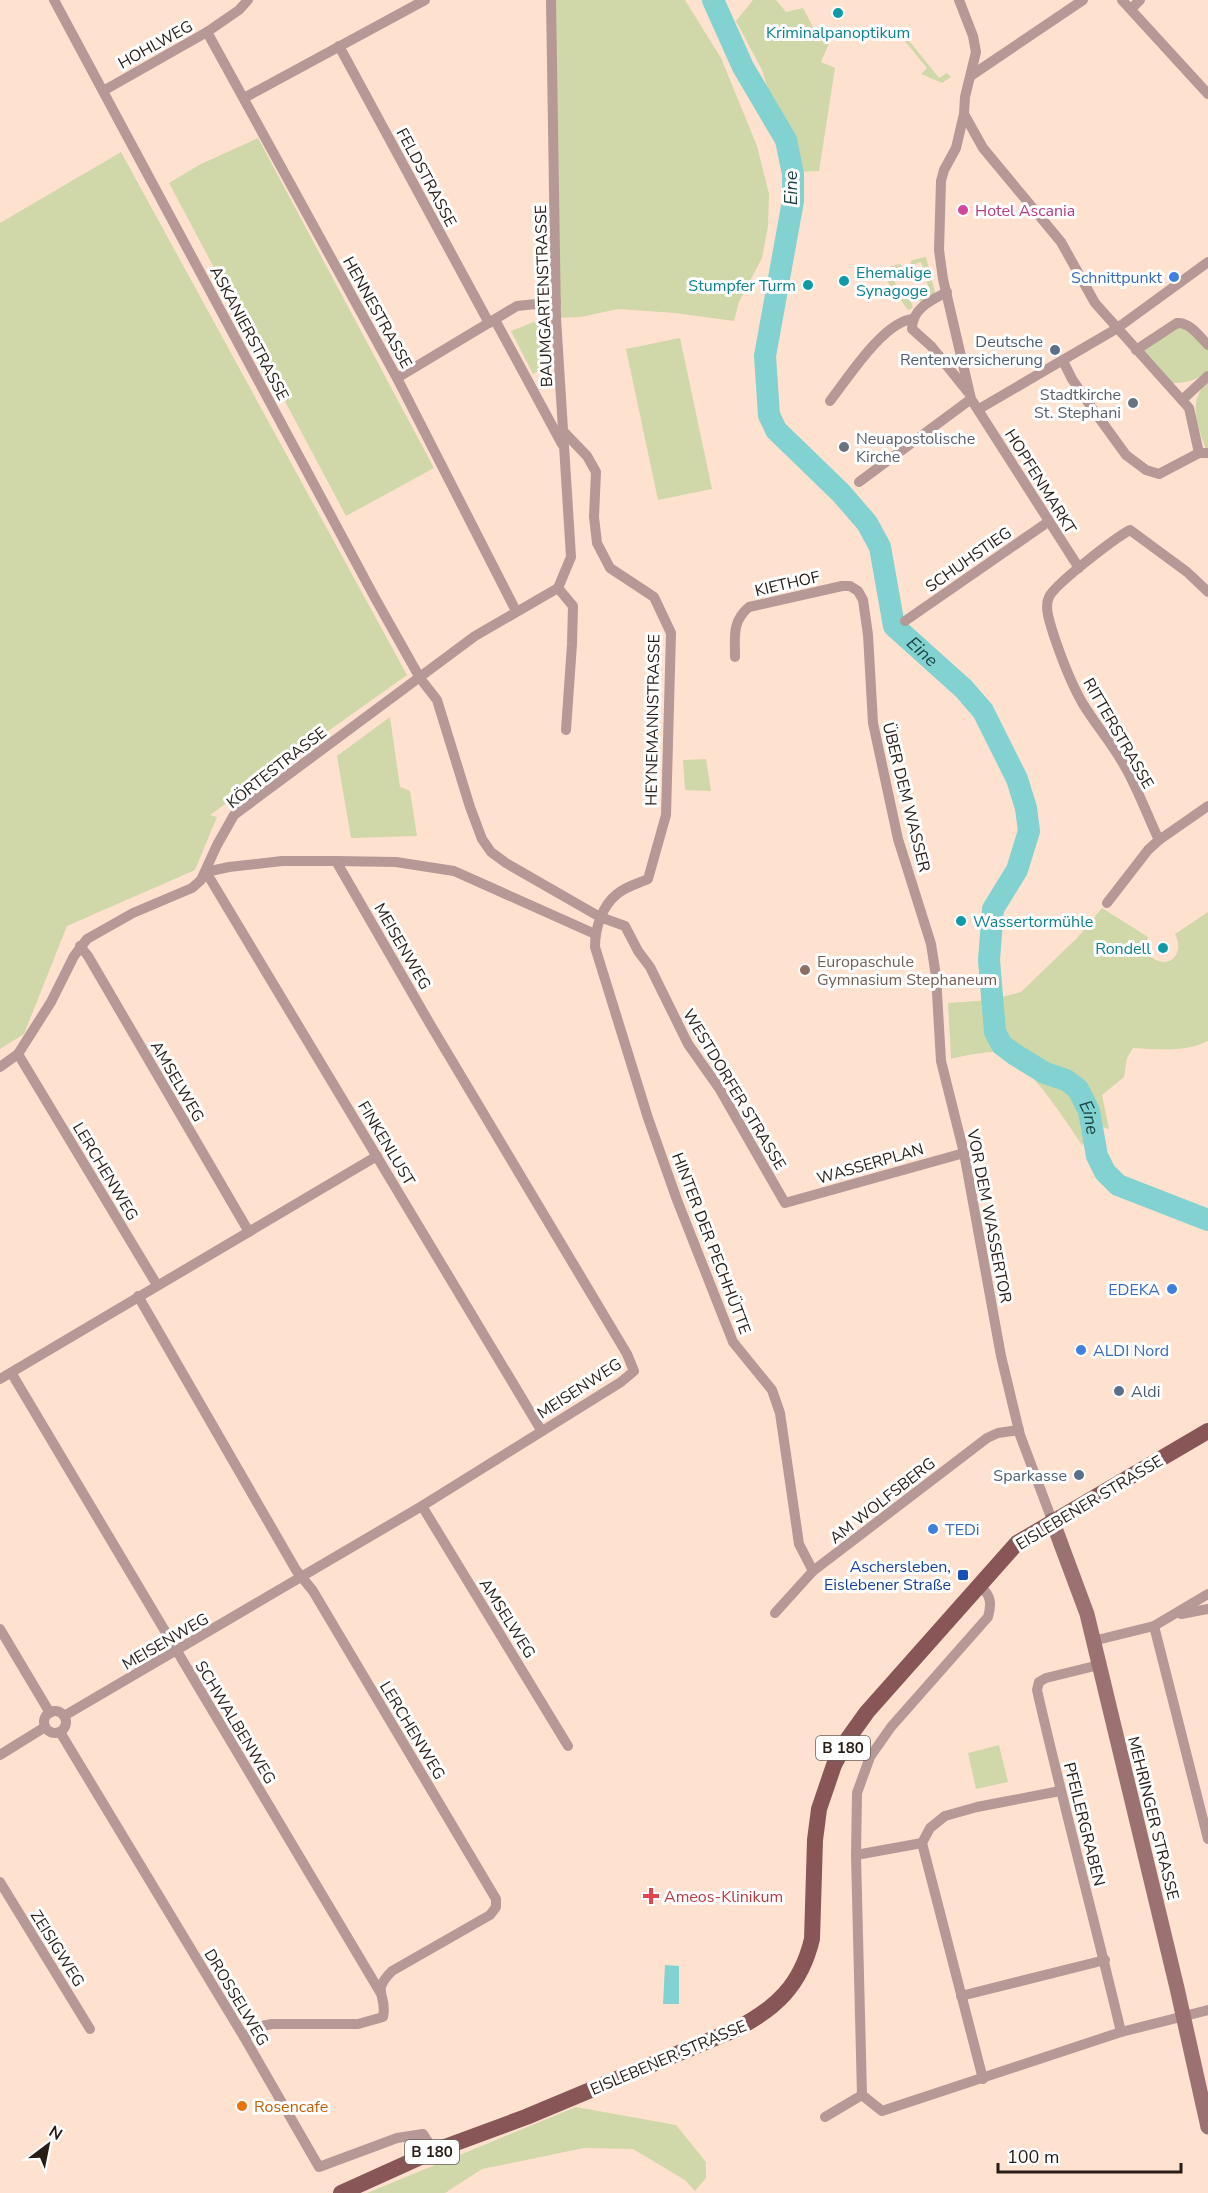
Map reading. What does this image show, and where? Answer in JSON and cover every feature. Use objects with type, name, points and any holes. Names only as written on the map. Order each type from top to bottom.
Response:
[{"type":"main road","name":"EISLEBENER STRASSE","points":[[341,2193],[434,2151],[526,2117],[734,2031],[761,2016],[780,2001],[796,1981],[809,1952],[812,1939],[816,1825],[821,1801],[834,1765],[847,1740],[867,1712],[1017,1543],[1052,1520],[1208,1431]]},
{"type":"main road","name":"MEHRINGER STRASSE","points":[[1052,1520],[1078,1587],[1093,1641],[1184,2016],[1208,2127]]},
{"type":"street","name":"ASKANIERSTRASSE","points":[[54,0],[420,678]]},
{"type":"street","name":"HOHLWEG","points":[[103,91],[207,32],[239,10],[248,0]]},
{"type":"street","points":[[244,98],[425,0]]},
{"type":"street","name":"BAUMGARTENSTRASSE","points":[[551,0],[556,302],[570,557],[558,588]]},
{"type":"street","points":[[859,482],[971,397],[943,279],[939,250],[941,181],[956,148],[976,52],[973,36],[959,0]]},
{"type":"street","points":[[972,75],[1083,0]]},
{"type":"street","points":[[1122,0],[1208,94]]},
{"type":"street","points":[[1131,9],[1140,0]]},
{"type":"street","name":"HENNESTRASSE","points":[[207,32],[397,378],[516,611]]},
{"type":"street","name":"FELDSTRASSE","points":[[339,46],[562,444]]},
{"type":"street","points":[[964,114],[983,148],[1061,242],[1095,303],[1189,408],[1203,453],[1159,474],[1146,470],[1126,455],[1115,442],[1072,379],[1063,361]]},
{"type":"street","points":[[979,409],[1116,329],[1208,262]]},
{"type":"street","points":[[830,401],[889,330],[904,320],[913,319],[926,304],[947,292]]},
{"type":"street","points":[[397,378],[518,306],[556,302]]},
{"type":"street","name":"HOPFENMARKT","points":[[913,319],[912,329],[931,346],[971,397],[1079,568]]},
{"type":"street","points":[[1136,350],[1177,323],[1188,325],[1208,345]]},
{"type":"street","points":[[1182,400],[1208,376]]},
{"type":"street","name":"HEYNEMANNSTRASSE","points":[[563,431],[587,456],[596,472],[594,517],[597,543],[610,568],[654,597],[671,633],[666,815],[648,879],[617,894],[600,917]]},
{"type":"street","name":"SCHUHSTIEG","points":[[905,621],[1048,522]]},
{"type":"street","points":[[1079,568],[1130,530],[1186,572],[1208,592]]},
{"type":"street","name":"RITTERSTRASSE","points":[[1079,568],[1052,592],[1047,604],[1055,638],[1082,703],[1124,765],[1159,840]]},
{"type":"street","name":"KIETHOF","points":[[735,657],[737,622],[739,615],[749,607],[850,586]]},
{"type":"street","name":"ÜBER DEM WASSER","points":[[850,586],[858,591],[863,600],[868,635],[873,723],[898,839],[922,912]]},
{"type":"street","points":[[558,588],[573,606],[573,644],[566,730]]},
{"type":"street","name":"KÖRTESTRASSE","points":[[0,1067],[18,1054],[51,1002],[80,946],[99,931],[133,913],[192,888],[207,872],[217,845],[234,815],[475,636],[558,588]]},
{"type":"street","points":[[420,678],[437,700],[470,807],[482,839],[491,852],[600,917]]},
{"type":"street","points":[[1107,903],[1148,850],[1208,806]]},
{"type":"street","points":[[207,872],[282,861],[396,862],[454,871],[595,934]]},
{"type":"street","name":"MEISENWEG","points":[[64,1716],[422,1506],[621,1382],[634,1371],[627,1354],[430,1024],[336,861]]},
{"type":"street","name":"FINKENLUST","points":[[207,872],[541,1431]]},
{"type":"street","name":"VOR DEM WASSERTOR","points":[[922,912],[936,976],[941,1061],[964,1153],[1001,1356],[1019,1430],[1052,1520]]},
{"type":"street","name":"WESTDORFER STRASSE","points":[[600,917],[625,926],[638,951],[650,967],[688,1044],[719,1088],[785,1203]]},
{"type":"street","name":"HINTER DER PECHHÜTTE","points":[[600,917],[595,934],[595,947],[648,1118],[677,1200],[733,1342],[772,1389],[780,1413],[799,1544],[813,1571]]},
{"type":"street","name":"AMSELWEG","points":[[80,946],[88,956],[249,1232]]},
{"type":"street","name":"LERCHENWEG","points":[[18,1054],[157,1285]]},
{"type":"street","name":"WASSERPLAN","points":[[785,1203],[964,1153]]},
{"type":"street","points":[[0,1378],[12,1374],[138,1296],[377,1156]]},
{"type":"street","name":"LERCHENWEG","points":[[138,1296],[302,1577],[313,1591],[496,1899],[496,1907],[490,1915],[392,1971],[381,1981],[380,1992],[384,2009],[382,2017],[358,2024],[272,2024],[262,2026],[244,2037]]},
{"type":"street","name":"SCHWALBENWEG","points":[[12,1374],[380,1992]]},
{"type":"street","name":"AM WOLFSBERG","points":[[775,1613],[813,1571],[987,1438],[998,1432],[1019,1430]]},
{"type":"street","name":"AMSELWEG","points":[[422,1506],[568,1746]]},
{"type":"street","points":[[979,1585],[989,1596],[991,1606],[988,1617],[891,1726],[870,1757],[857,1793],[856,1855],[862,2095],[882,2111],[1121,2032],[1208,2010]]},
{"type":"street","points":[[1093,1641],[1154,1626],[1208,1594]]},
{"type":"street","points":[[1174,1615],[1208,1609]]},
{"type":"street","points":[[1154,1626],[1208,1839]]},
{"type":"street","points":[[0,1629],[50,1713]]},
{"type":"street","name":"PFEILERGRABEN","points":[[1098,1665],[1046,1678],[1039,1682],[1037,1690],[1121,2032]]},
{"type":"street","points":[[56,1712],[64,1716],[66,1725],[60,1732],[50,1732],[45,1727],[45,1719],[50,1713],[56,1712]]},
{"type":"street","points":[[0,1755],[45,1727]]},
{"type":"street","name":"DROSSELWEG","points":[[60,1732],[244,2037],[319,2167],[397,2138],[423,2134],[434,2151]]},
{"type":"street","points":[[983,2079],[922,1843],[930,1828],[945,1816],[977,1807],[1060,1791]]},
{"type":"street","points":[[856,1855],[922,1843]]},
{"type":"street","name":"ZEISIGWEG","points":[[0,1882],[90,2029]]},
{"type":"street","points":[[961,1996],[1105,1960]]},
{"type":"street","points":[[825,2117],[862,2095]]},
{"type":"green space","points":[[551,0],[685,0],[721,58],[757,146],[769,194],[768,226],[762,258],[739,302],[734,321],[675,313],[618,309],[581,317],[556,318]]},
{"type":"green space","points":[[753,0],[776,0],[786,12],[803,8],[813,27],[824,26],[830,41],[821,62],[835,68],[819,171],[794,172],[762,70],[736,21]]},
{"type":"green space","points":[[898,27],[939,78],[947,73],[951,77],[942,83],[921,74],[927,68],[898,33],[892,37],[890,35]]},
{"type":"green space","points":[[258,138],[434,468],[346,516],[169,183],[199,165]]},
{"type":"green space","points":[[121,152],[407,675],[210,815],[217,817],[195,870],[67,926],[24,1034],[0,1049],[0,223]]},
{"type":"green space","points":[[926,257],[935,293],[920,303],[919,300],[930,292],[921,262],[913,265],[910,263],[912,260]]},
{"type":"green space","points":[[902,265],[901,267],[889,272],[901,293],[908,291],[913,308],[908,310],[889,284],[882,269]]},
{"type":"green space","points":[[544,318],[549,365],[533,374],[511,331]]},
{"type":"green space","points":[[1178,327],[1186,328],[1208,350],[1208,370],[1191,381],[1171,383],[1142,352]]},
{"type":"green space","points":[[680,338],[712,489],[658,500],[626,349]]},
{"type":"green space","points":[[1208,382],[1208,449],[1206,449],[1197,422],[1196,405],[1202,389]]},
{"type":"green space","points":[[390,717],[400,787],[410,791],[417,836],[351,838],[337,756]]},
{"type":"green space","points":[[706,759],[711,791],[685,790],[683,760]]},
{"type":"green space","points":[[1102,908],[1148,937],[1147,946],[1151,957],[1164,962],[1170,961],[1177,953],[1178,941],[1175,934],[1208,912],[1208,1041],[1180,1049],[1133,1048],[1127,1058],[1124,1077],[1102,1095],[1109,1129],[1103,1127],[1082,1145],[1046,1094],[1024,1068],[1005,1053],[994,1052],[951,1059],[948,1003],[991,1000],[1021,992],[1077,938]]},
{"type":"green space","points":[[999,1745],[1008,1782],[976,1789],[968,1753]]},
{"type":"green space","points":[[576,2107],[676,2125],[706,2162],[706,2178],[695,2191],[685,2180],[633,2149],[584,2148],[482,2169],[445,2193],[367,2193]]},
{"type":"water","points":[[665,1965],[679,1966],[679,2004],[663,2004]]},
{"type":"waterway","name":"Eine","points":[[713,0],[743,67],[786,140],[793,174],[793,201],[765,356],[769,415],[776,430],[841,493],[867,523],[880,547],[894,626],[964,689],[983,711],[1017,779],[1026,808],[1029,831],[1017,870],[993,909],[989,960],[995,1032],[1002,1045],[1014,1054],[1045,1073],[1066,1080],[1078,1089],[1089,1111],[1097,1156],[1105,1172],[1118,1185],[1208,1220]]},
{"type":"place","name":"Kriminalpanoptikum","points":[[838,13]]},
{"type":"place","name":"Hotel Ascania","points":[[963,210]]},
{"type":"place","name":"Schnittpunkt","points":[[1174,277]]},
{"type":"place","name":"Ehemalige Synagoge","points":[[844,281]]},
{"type":"place","name":"Stumpfer Turm","points":[[808,285]]},
{"type":"place","name":"Deutsche Rentenversicherung","points":[[1055,350]]},
{"type":"place","name":"Stadtkirche St. Stephani","points":[[1133,403]]},
{"type":"place","name":"Neuapostolische Kirche","points":[[844,447]]},
{"type":"place","name":"Wassertormühle","points":[[961,921]]},
{"type":"place","name":"Rondell","points":[[1163,948]]},
{"type":"place","name":"Europaschule Gymnasium Stephaneum","points":[[805,970]]},
{"type":"place","name":"EDEKA","points":[[1172,1289]]},
{"type":"place","name":"ALDI Nord","points":[[1081,1350]]},
{"type":"place","name":"Aldi","points":[[1119,1391]]},
{"type":"place","name":"Sparkasse","points":[[1079,1475]]},
{"type":"place","name":"TEDi","points":[[933,1529]]},
{"type":"place","name":"Aschersleben, Eislebener Straße","points":[[963,1575]]},
{"type":"place","name":"Ameos-Klinikum","points":[[651,1896]]},
{"type":"place","name":"Rosencafe","points":[[242,2106]]}]
